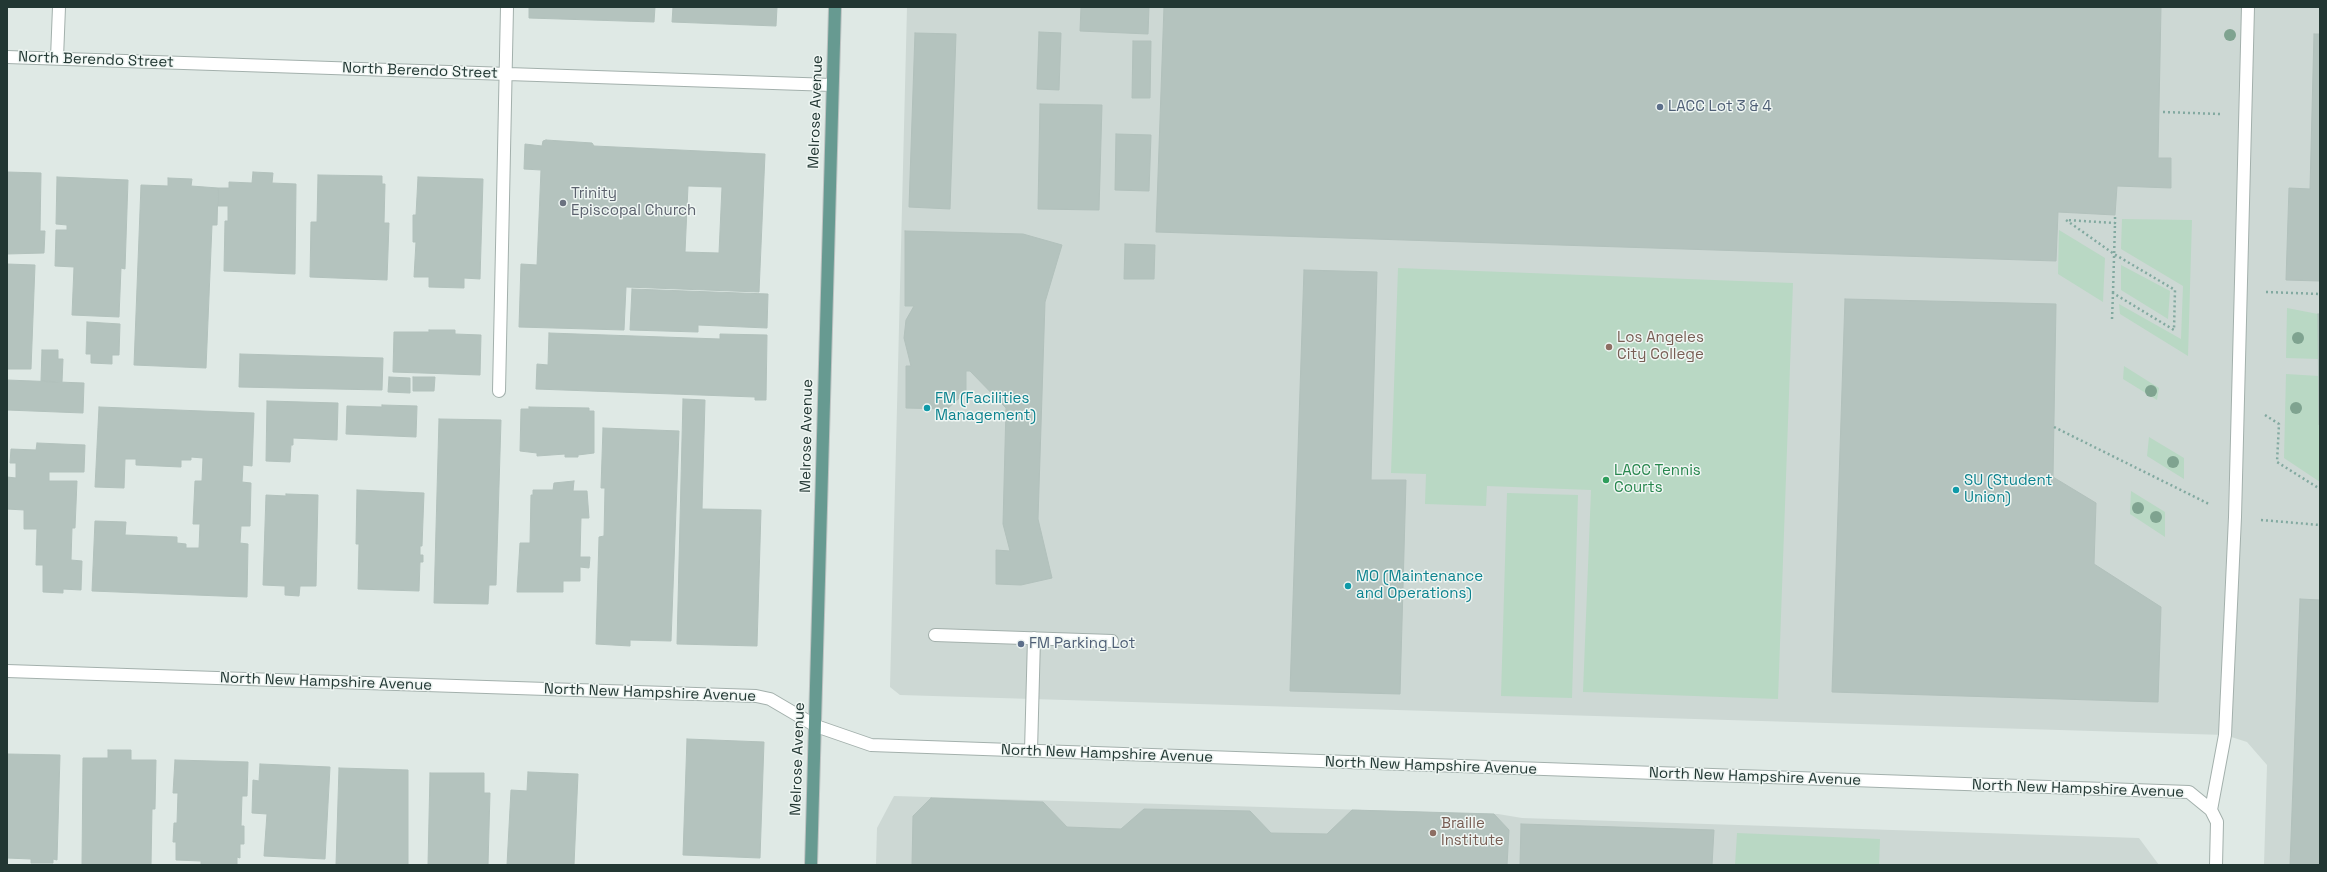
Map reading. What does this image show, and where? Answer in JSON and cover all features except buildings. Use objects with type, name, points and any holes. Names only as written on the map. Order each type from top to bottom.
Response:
[{"type":"main road","name":"Melrose Avenue","points":[[811,865],[835,7]]},
{"type":"street","points":[[57,58],[59,7]]},
{"type":"street","points":[[499,391],[507,74],[507,7]]},
{"type":"street","points":[[2216,865],[2217,822],[2211,810],[2225,735],[2235,517],[2244,114],[2248,7]]},
{"type":"street","name":"North Berendo Street","points":[[7,56],[832,85]]},
{"type":"street","points":[[935,635],[1112,641]]},
{"type":"street","points":[[1031,751],[1034,638]]},
{"type":"street","name":"North New Hampshire Avenue","points":[[7,671],[756,696],[770,699],[816,726],[871,745],[2190,792],[2211,810]]},
{"type":"path","points":[[2162,112],[2244,114]]},
{"type":"path","points":[[2112,319],[2115,214]]},
{"type":"path","points":[[2113,293],[2174,330],[2175,290],[2114,254],[2066,220],[2115,223]]},
{"type":"path","points":[[2241,291],[2320,294]]},
{"type":"path","points":[[2238,397],[2279,424],[2277,462],[2320,489]]},
{"type":"path","points":[[2054,426],[2235,517],[2320,526]]},
{"type":"shaded area","name":"Los Angeles City College","points":[[907,7],[2320,7],[2320,865],[2264,865],[2267,765],[2247,742],[2225,735],[900,695],[890,687]]},
{"type":"shaded area","name":"Braille Institute","points":[[894,796],[1498,814],[1522,818],[2139,838],[2159,865],[876,865],[877,828]]},
{"type":"green space","points":[[2122,219],[2192,220],[2188,356],[2120,314],[2119,304],[2181,339],[2183,286],[2121,249]]},
{"type":"green space","points":[[2059,230],[2105,258],[2103,302],[2058,274]]},
{"type":"green space","points":[[2121,265],[2170,291],[2168,319],[2121,290]]},
{"type":"green space","name":"LACC Tennis Courts","points":[[1398,268],[1793,283],[1778,699],[1583,692],[1591,490],[1487,486],[1486,506],[1425,504],[1426,474],[1391,473]]},
{"type":"green space","points":[[2287,308],[2318,314],[2319,359],[2286,358]]},
{"type":"green space","points":[[2124,366],[2159,388],[2157,400],[2123,379]]},
{"type":"green space","points":[[2286,374],[2319,376],[2320,482],[2284,458]]},
{"type":"green space","points":[[2149,437],[2184,458],[2184,479],[2147,456]]},
{"type":"green space","points":[[2131,491],[2165,512],[2165,537],[2130,514]]},
{"type":"green space","points":[[1507,493],[1578,495],[1572,698],[1501,696]]},
{"type":"green space","points":[[1737,833],[1880,839],[1879,865],[1735,865]]},
{"type":"place","name":"LACC Lot 3 & 4","points":[[1660,107]]},
{"type":"place","name":"Trinity Episcopal Church","points":[[563,203]]},
{"type":"place","name":"Los Angeles City College","points":[[1609,347]]},
{"type":"place","name":"FM (Facilities Management)","points":[[927,408]]},
{"type":"place","name":"LACC Tennis Courts","points":[[1606,480]]},
{"type":"place","name":"SU (Student Union)","points":[[1956,490]]},
{"type":"place","name":"MO (Maintenance and Operations)","points":[[1348,586]]},
{"type":"place","name":"FM Parking Lot","points":[[1021,644]]},
{"type":"place","name":"Braille Institute","points":[[1433,833]]}]
